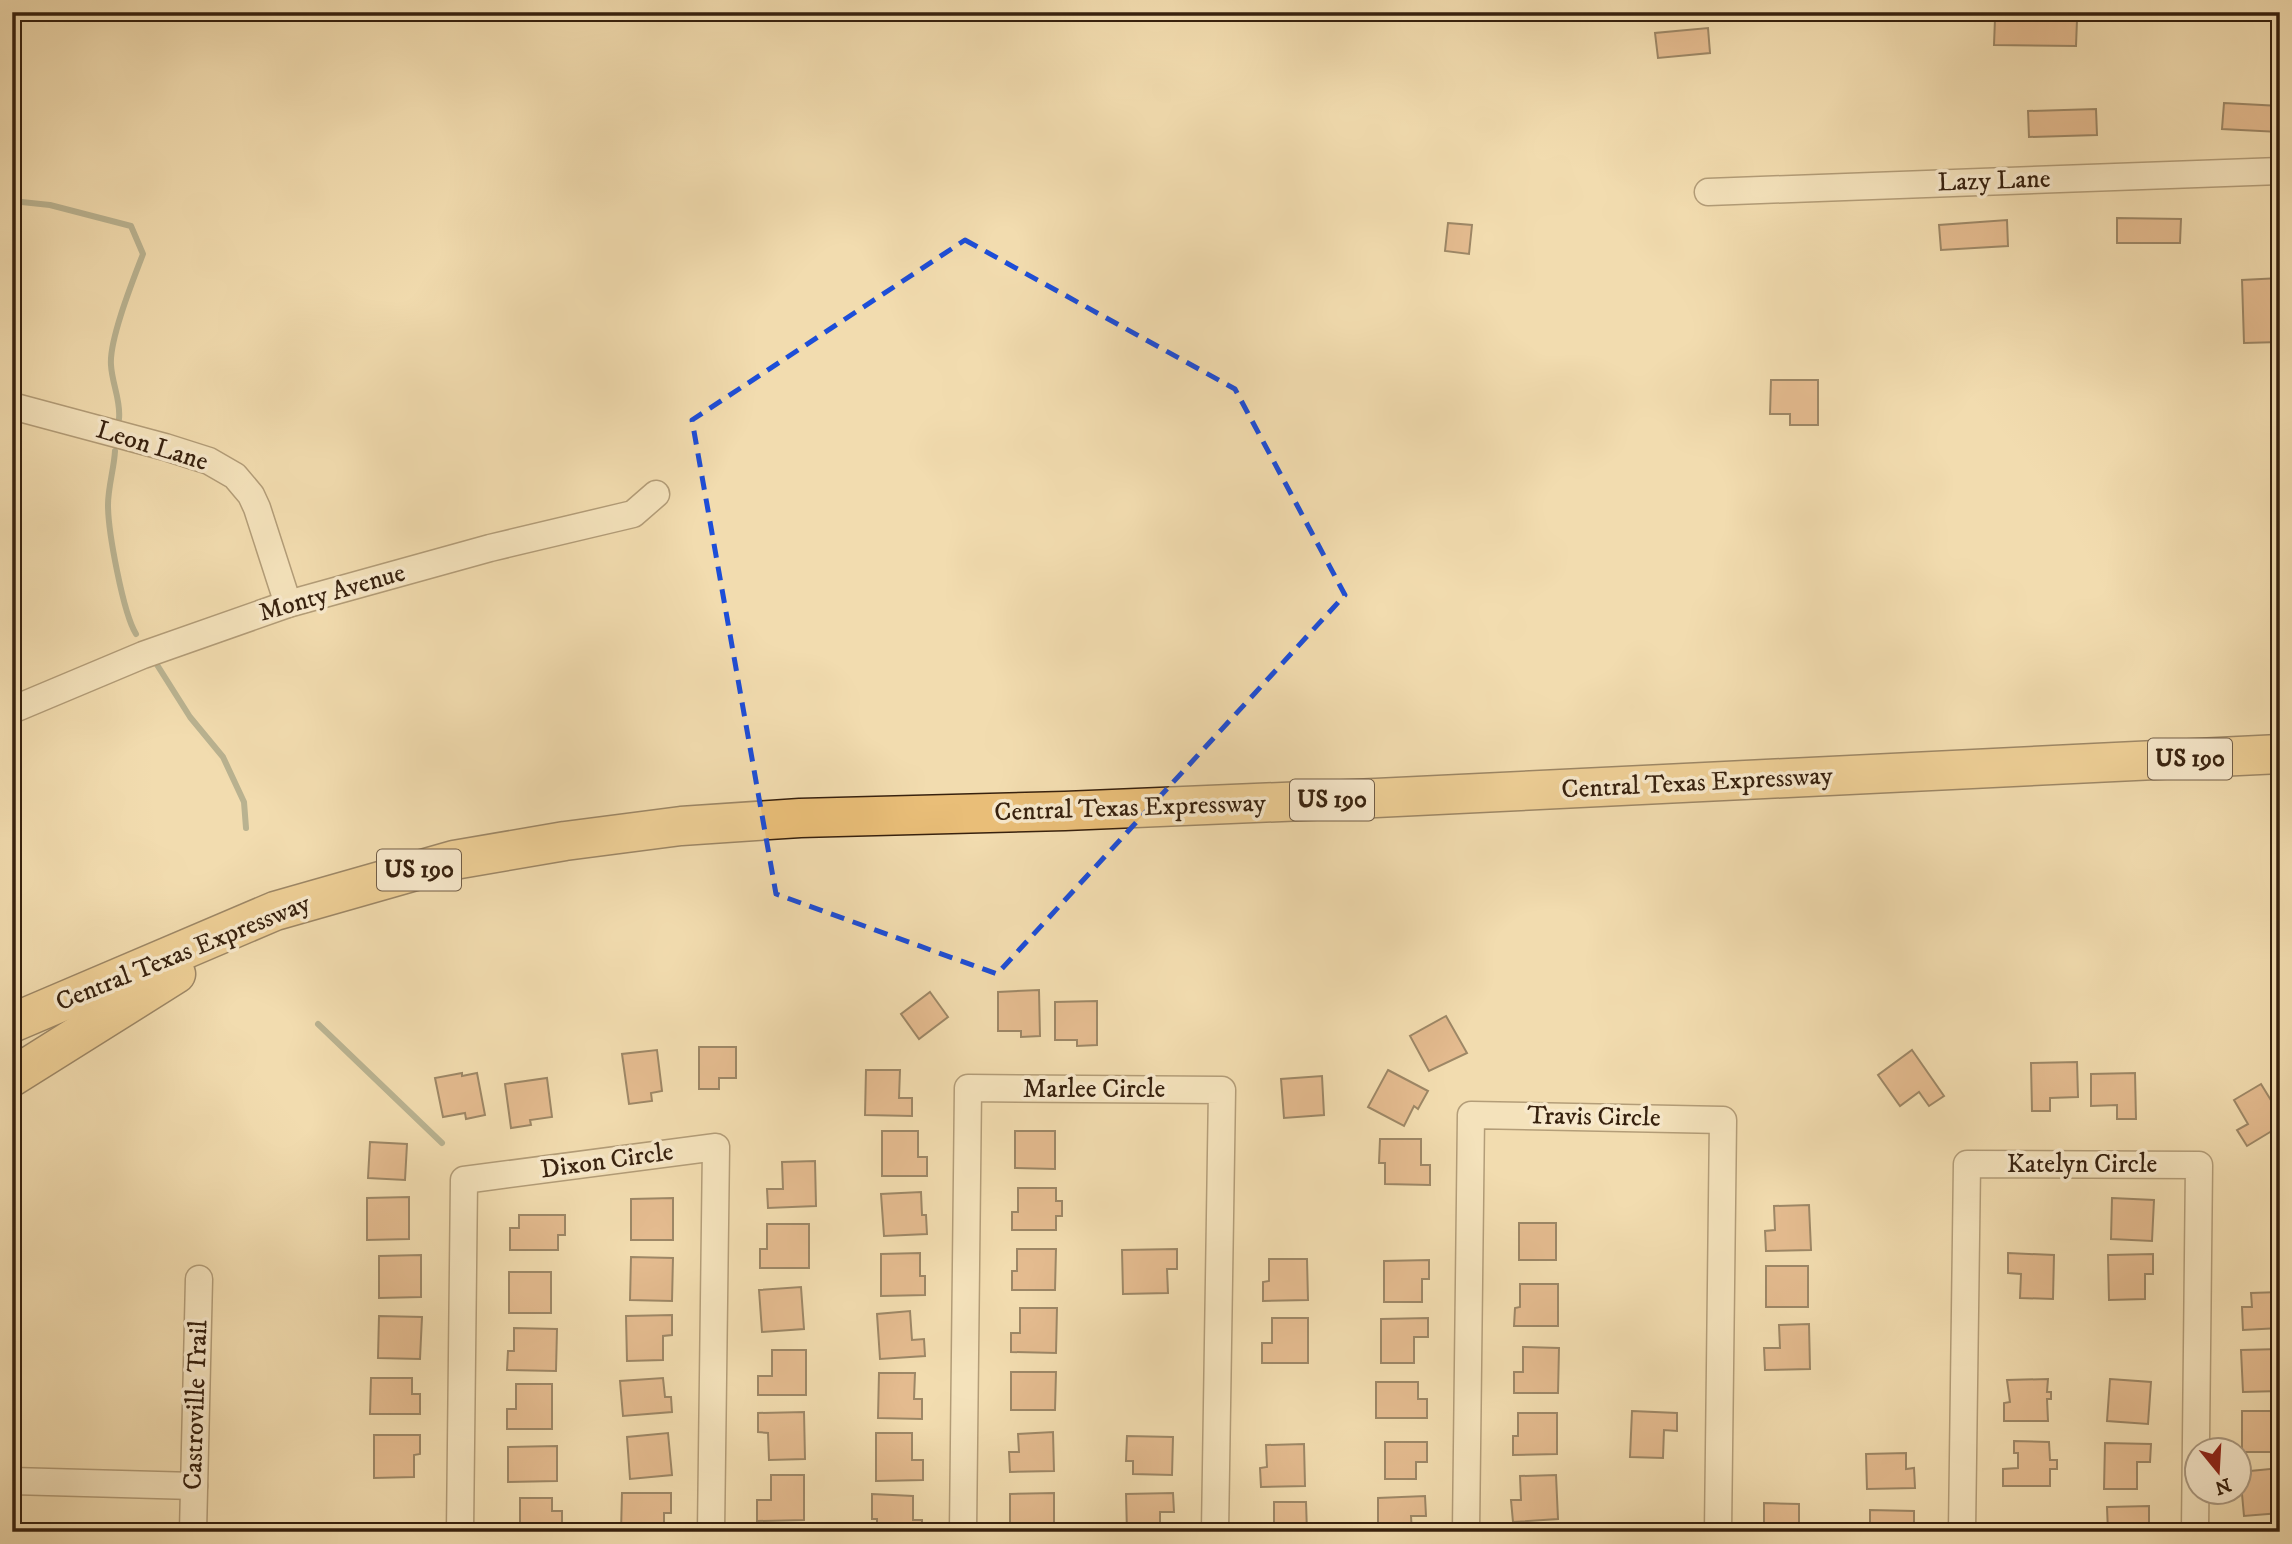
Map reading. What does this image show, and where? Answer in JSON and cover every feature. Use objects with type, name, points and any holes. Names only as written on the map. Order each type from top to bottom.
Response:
[{"type":"highway","name":"Central Texas Expressway","points":[[12,1023],[275,911],[454,860],[621,833],[734,821],[1363,799],[2280,754]]},
{"type":"highway","points":[[12,1077],[275,911]]},
{"type":"street","name":"Lazy Lane","points":[[1708,192],[2280,171]]},
{"type":"street","name":"Leon Lane","points":[[12,406],[165,447],[209,461],[235,476],[251,495],[257,509],[288,604]]},
{"type":"street","name":"Monty Avenue","points":[[12,710],[143,654],[288,604],[490,548],[633,514],[656,494]]},
{"type":"street","name":"Marlee Circle","points":[[963,1532],[968,1088],[1222,1090],[1216,1532]]},
{"type":"street","name":"Travis Circle","points":[[1466,1532],[1471,1115],[1723,1120],[1718,1532]]},
{"type":"street","name":"Dixon Circle","points":[[460,1532],[464,1181],[716,1147],[712,1532]]},
{"type":"street","name":"Katelyn Circle","points":[[1962,1532],[1967,1164],[1980,1164],[2199,1165],[2195,1532]]},
{"type":"street","name":"Castroville Trail","points":[[193,1532],[199,1279]]},
{"type":"street","points":[[12,1481],[194,1486]]},
{"type":"highlighted area","points":[[965,240],[1235,389],[1345,595],[997,974],[776,894],[692,420]]},
{"type":"building","points":[[1995,19],[2077,20],[2076,46],[1994,45]]},
{"type":"building","points":[[1708,28],[1710,53],[1658,58],[1655,33]]},
{"type":"building","points":[[2224,103],[2280,106],[2279,132],[2222,129]]},
{"type":"building","points":[[2096,109],[2097,135],[2029,137],[2028,111]]},
{"type":"building","points":[[2117,218],[2181,219],[2180,243],[2117,243]]},
{"type":"building","points":[[2007,220],[2008,246],[1941,250],[1939,225]]},
{"type":"building","points":[[1448,223],[1472,225],[1469,254],[1445,251]]},
{"type":"building","points":[[2280,278],[2280,342],[2244,343],[2242,280]]},
{"type":"building","points":[[1771,380],[1818,380],[1818,425],[1790,425],[1790,414],[1770,414]]},
{"type":"building","points":[[1039,990],[1040,1036],[1021,1037],[1021,1031],[998,1031],[998,992]]},
{"type":"building","points":[[930,992],[948,1017],[919,1039],[901,1014]]},
{"type":"building","points":[[1097,1001],[1097,1045],[1077,1046],[1077,1040],[1055,1040],[1055,1002]]},
{"type":"building","points":[[1446,1016],[1467,1053],[1429,1071],[1410,1036]]},
{"type":"building","points":[[699,1047],[736,1047],[736,1078],[719,1078],[719,1089],[699,1089]]},
{"type":"building","points":[[657,1050],[662,1091],[651,1093],[652,1101],[629,1104],[622,1054]]},
{"type":"building","points":[[1912,1050],[1944,1096],[1929,1106],[1919,1092],[1900,1106],[1878,1075]]},
{"type":"building","points":[[2077,1062],[2078,1097],[2050,1098],[2050,1111],[2032,1111],[2031,1063]]},
{"type":"building","points":[[866,1070],[900,1070],[899,1098],[912,1098],[912,1116],[865,1115]]},
{"type":"building","points":[[1388,1070],[1428,1091],[1418,1109],[1414,1106],[1404,1126],[1368,1107]]},
{"type":"building","points":[[462,1073],[462,1076],[477,1073],[485,1115],[466,1119],[465,1113],[443,1117],[435,1078]]},
{"type":"building","points":[[2135,1073],[2136,1119],[2117,1119],[2117,1105],[2091,1106],[2091,1074]]},
{"type":"building","points":[[1322,1076],[1324,1115],[1284,1118],[1281,1079]]},
{"type":"building","points":[[547,1078],[552,1117],[530,1120],[531,1125],[511,1128],[505,1084]]},
{"type":"building","points":[[2261,1084],[2280,1115],[2280,1126],[2247,1146],[2237,1130],[2248,1124],[2234,1100]]},
{"type":"building","points":[[882,1131],[918,1131],[918,1157],[927,1157],[927,1176],[882,1176]]},
{"type":"building","points":[[1015,1131],[1055,1131],[1055,1169],[1015,1168]]},
{"type":"building","points":[[1380,1139],[1421,1139],[1421,1165],[1430,1165],[1430,1185],[1385,1184],[1385,1163],[1379,1163]]},
{"type":"building","points":[[370,1142],[407,1144],[405,1180],[368,1178]]},
{"type":"building","points":[[815,1161],[816,1206],[768,1208],[767,1189],[783,1189],[782,1162]]},
{"type":"building","points":[[1018,1188],[1056,1188],[1056,1201],[1062,1201],[1062,1216],[1056,1216],[1056,1230],[1012,1230],[1012,1212],[1018,1212]]},
{"type":"building","points":[[921,1192],[922,1215],[926,1215],[927,1234],[884,1236],[881,1194]]},
{"type":"building","points":[[409,1197],[409,1239],[367,1240],[367,1198]]},
{"type":"building","points":[[673,1198],[673,1240],[631,1240],[631,1199]]},
{"type":"building","points":[[2112,1198],[2154,1200],[2152,1241],[2111,1239]]},
{"type":"building","points":[[1809,1205],[1811,1250],[1766,1251],[1765,1231],[1775,1230],[1774,1206]]},
{"type":"building","points":[[519,1215],[565,1215],[565,1235],[558,1235],[558,1250],[510,1250],[510,1228],[519,1228]]},
{"type":"building","points":[[1519,1223],[1556,1223],[1556,1260],[1519,1260]]},
{"type":"building","points":[[767,1224],[809,1224],[809,1268],[760,1268],[760,1249],[767,1249]]},
{"type":"building","points":[[1017,1249],[1056,1249],[1055,1290],[1012,1290],[1012,1271],[1017,1271]]},
{"type":"building","points":[[1177,1249],[1177,1269],[1167,1269],[1168,1293],[1123,1294],[1122,1250]]},
{"type":"building","points":[[920,1253],[920,1276],[925,1276],[925,1295],[881,1296],[881,1254]]},
{"type":"building","points":[[2008,1253],[2054,1255],[2053,1299],[2020,1298],[2021,1274],[2008,1273]]},
{"type":"building","points":[[2153,1254],[2153,1274],[2145,1274],[2145,1299],[2109,1300],[2108,1255]]},
{"type":"building","points":[[421,1255],[421,1297],[379,1298],[379,1256]]},
{"type":"building","points":[[631,1257],[673,1258],[672,1301],[630,1300]]},
{"type":"building","points":[[1269,1259],[1307,1259],[1308,1300],[1263,1301],[1263,1282],[1269,1281]]},
{"type":"building","points":[[1429,1260],[1429,1279],[1422,1279],[1422,1302],[1384,1302],[1384,1261]]},
{"type":"building","points":[[1766,1266],[1808,1266],[1808,1307],[1766,1307]]},
{"type":"building","points":[[509,1272],[551,1272],[551,1313],[509,1313]]},
{"type":"building","points":[[1520,1284],[1558,1284],[1558,1326],[1514,1326],[1515,1308],[1520,1307]]},
{"type":"building","points":[[801,1287],[804,1329],[762,1332],[759,1290]]},
{"type":"building","points":[[2280,1292],[2280,1328],[2243,1330],[2242,1307],[2252,1307],[2251,1293]]},
{"type":"building","points":[[1020,1308],[1057,1308],[1056,1353],[1011,1352],[1011,1333],[1020,1333]]},
{"type":"building","points":[[910,1311],[912,1340],[924,1339],[925,1356],[880,1359],[877,1314]]},
{"type":"building","points":[[672,1315],[672,1335],[663,1336],[663,1360],[627,1361],[626,1316]]},
{"type":"building","points":[[379,1316],[422,1317],[420,1359],[378,1358]]},
{"type":"building","points":[[1272,1318],[1308,1318],[1308,1363],[1262,1363],[1262,1343],[1272,1343]]},
{"type":"building","points":[[1428,1318],[1428,1337],[1414,1337],[1414,1363],[1381,1363],[1381,1319]]},
{"type":"building","points":[[1809,1324],[1810,1369],[1765,1370],[1764,1348],[1780,1348],[1779,1325]]},
{"type":"building","points":[[514,1328],[557,1329],[556,1371],[507,1370],[508,1351],[514,1351]]},
{"type":"building","points":[[1523,1347],[1559,1348],[1558,1393],[1514,1393],[1514,1372],[1523,1372]]},
{"type":"building","points":[[2280,1349],[2280,1391],[2243,1392],[2241,1350]]},
{"type":"building","points":[[772,1350],[806,1350],[806,1395],[758,1395],[758,1376],[772,1376]]},
{"type":"building","points":[[1011,1372],[1056,1372],[1055,1410],[1011,1410]]},
{"type":"building","points":[[879,1373],[915,1373],[914,1399],[922,1399],[922,1419],[878,1418]]},
{"type":"building","points":[[371,1378],[412,1378],[412,1394],[420,1394],[420,1414],[370,1414]]},
{"type":"building","points":[[663,1378],[665,1397],[671,1397],[672,1412],[623,1416],[620,1381]]},
{"type":"building","points":[[2048,1379],[2047,1392],[2051,1392],[2051,1399],[2047,1399],[2048,1421],[2004,1421],[2004,1403],[2010,1402],[2007,1380]]},
{"type":"building","points":[[2110,1379],[2151,1382],[2148,1424],[2107,1421]]},
{"type":"building","points":[[1376,1382],[1418,1382],[1418,1399],[1427,1399],[1427,1418],[1376,1418]]},
{"type":"building","points":[[516,1384],[552,1384],[552,1429],[507,1429],[507,1409],[516,1409]]},
{"type":"building","points":[[1632,1411],[1677,1413],[1677,1431],[1664,1430],[1663,1458],[1630,1457]]},
{"type":"building","points":[[2242,1411],[2280,1411],[2280,1452],[2254,1452],[2254,1436],[2242,1436]]},
{"type":"building","points":[[804,1412],[805,1459],[769,1460],[768,1433],[758,1432],[758,1413]]},
{"type":"building","points":[[1518,1413],[1557,1413],[1557,1454],[1513,1455],[1513,1436],[1518,1436]]},
{"type":"building","points":[[1053,1432],[1054,1471],[1010,1472],[1009,1452],[1019,1452],[1018,1434]]},
{"type":"building","points":[[668,1433],[672,1475],[630,1479],[627,1437]]},
{"type":"building","points":[[876,1433],[912,1433],[912,1460],[923,1460],[923,1480],[876,1481]]},
{"type":"building","points":[[374,1435],[420,1435],[420,1454],[414,1455],[414,1477],[374,1478]]},
{"type":"building","points":[[1127,1436],[1173,1437],[1172,1475],[1133,1474],[1133,1461],[1126,1461]]},
{"type":"building","points":[[2014,1441],[2049,1442],[2050,1460],[2057,1460],[2057,1469],[2050,1469],[2050,1486],[2003,1486],[2003,1469],[2018,1468],[2018,1453],[2014,1453]]},
{"type":"building","points":[[1385,1442],[1427,1442],[1427,1462],[1416,1462],[1416,1479],[1385,1479]]},
{"type":"building","points":[[2105,1443],[2151,1444],[2150,1462],[2137,1462],[2137,1489],[2104,1489]]},
{"type":"building","points":[[1304,1444],[1305,1486],[1261,1487],[1260,1468],[1267,1467],[1266,1445]]},
{"type":"building","points":[[557,1446],[557,1481],[508,1482],[508,1447]]},
{"type":"building","points":[[1906,1453],[1906,1469],[1914,1468],[1915,1488],[1867,1489],[1866,1454]]},
{"type":"building","points":[[2280,1468],[2280,1513],[2244,1516],[2243,1506],[2254,1506],[2254,1471]]},
{"type":"building","points":[[771,1475],[804,1475],[804,1520],[757,1521],[757,1500],[771,1500]]},
{"type":"building","points":[[1556,1475],[1558,1519],[1513,1522],[1511,1500],[1521,1500],[1520,1476]]},
{"type":"building","points":[[622,1493],[671,1493],[671,1513],[664,1513],[664,1532],[621,1532]]},
{"type":"building","points":[[1054,1493],[1054,1532],[1010,1532],[1010,1494]]},
{"type":"building","points":[[1173,1493],[1174,1512],[1160,1512],[1160,1532],[1127,1532],[1126,1494]]},
{"type":"building","points":[[872,1494],[913,1496],[913,1520],[922,1520],[922,1532],[877,1532],[877,1519],[872,1519]]},
{"type":"building","points":[[1425,1496],[1426,1516],[1411,1516],[1412,1532],[1378,1532],[1378,1498]]},
{"type":"building","points":[[520,1498],[552,1498],[552,1511],[562,1511],[562,1532],[505,1532],[505,1525],[520,1525]]},
{"type":"building","points":[[1274,1502],[1306,1502],[1307,1532],[1260,1532],[1260,1528],[1274,1528]]},
{"type":"building","points":[[1764,1503],[1799,1504],[1799,1532],[1764,1532]]},
{"type":"building","points":[[2149,1506],[2149,1532],[2108,1532],[2107,1507]]},
{"type":"building","points":[[1870,1510],[1914,1511],[1914,1529],[1901,1529],[1901,1532],[1870,1532]]},
{"type":"waterway","points":[[12,201],[50,205],[131,226],[143,254],[122,310],[111,354],[119,419]]},
{"type":"waterway","points":[[115,451],[108,498],[113,552],[121,591],[136,634]]},
{"type":"waterway","points":[[154,660],[190,717],[223,757],[244,802],[246,828]]},
{"type":"waterway","points":[[318,1024],[442,1143]]}]
